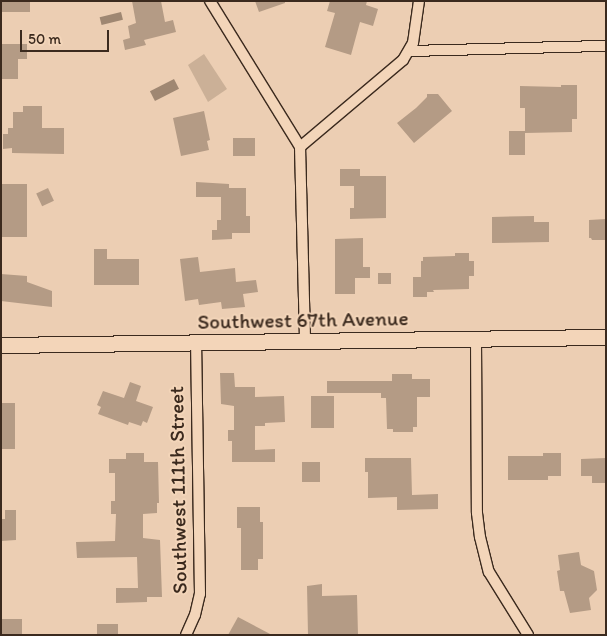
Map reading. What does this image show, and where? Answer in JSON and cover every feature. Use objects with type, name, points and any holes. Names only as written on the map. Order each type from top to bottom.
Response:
[{"type":"main road","name":"Southwest 67th Avenue","points":[[1,345],[606,337]]},
{"type":"street","points":[[210,1],[300,146],[305,341]]},
{"type":"street","points":[[300,146],[394,68],[410,51],[419,1]]},
{"type":"street","points":[[410,51],[606,46]]},
{"type":"street","points":[[476,339],[479,532],[489,572],[528,635]]},
{"type":"street","name":"Southwest 111th Street","points":[[186,635],[195,615],[200,594],[196,342]]},
{"type":"shaded area","points":[[121,12],[123,20],[102,25],[100,17]]},
{"type":"shaded area","points":[[204,54],[227,89],[208,102],[188,65]]},
{"type":"shaded area","points":[[174,79],[179,89],[155,101],[150,91]]},
{"type":"building","points":[[1,1],[30,1],[30,12],[1,12]]},
{"type":"building","points":[[132,1],[161,1],[165,22],[173,20],[176,32],[144,40],[146,45],[125,50],[123,40],[130,38],[128,26],[136,23]]},
{"type":"building","points":[[255,1],[285,1],[285,3],[259,12]]},
{"type":"building","points":[[330,1],[367,1],[366,5],[378,9],[373,26],[360,22],[351,55],[325,47],[335,13],[327,11]]},
{"type":"building","points":[[1,44],[27,44],[27,59],[18,59],[18,79],[1,79]]},
{"type":"building","points":[[561,85],[577,85],[577,119],[572,119],[572,132],[525,133],[525,108],[520,108],[520,86],[561,87]]},
{"type":"building","points":[[427,94],[438,94],[452,111],[414,143],[397,123],[416,108],[427,97]]},
{"type":"building","points":[[23,106],[42,106],[42,128],[64,128],[64,154],[12,153],[12,148],[3,149],[3,134],[8,134],[8,128],[13,128],[13,112],[23,112]]},
{"type":"building","points":[[204,111],[210,140],[207,141],[209,150],[181,156],[173,118]]},
{"type":"building","points":[[509,131],[525,131],[525,155],[509,155]]},
{"type":"building","points":[[233,138],[255,138],[255,156],[233,156]]},
{"type":"building","points":[[340,169],[360,169],[360,176],[386,176],[386,218],[350,219],[350,208],[354,208],[354,186],[340,186]]},
{"type":"building","points":[[196,182],[229,184],[229,188],[246,188],[246,216],[250,216],[250,233],[232,233],[232,239],[212,240],[212,230],[217,230],[217,220],[221,220],[221,197],[196,197]]},
{"type":"building","points":[[1,184],[27,184],[27,237],[1,237]]},
{"type":"building","points":[[48,188],[54,201],[42,206],[36,193]]},
{"type":"building","points":[[534,216],[534,222],[549,222],[549,242],[492,243],[492,217]]},
{"type":"building","points":[[606,219],[606,240],[592,240],[589,238],[589,220]]},
{"type":"building","points":[[363,238],[363,267],[370,267],[370,278],[355,278],[355,294],[335,294],[335,239]]},
{"type":"building","points":[[94,249],[107,249],[107,259],[139,259],[139,285],[94,285]]},
{"type":"building","points":[[455,253],[469,253],[469,261],[474,261],[474,276],[469,276],[469,289],[433,290],[434,292],[427,292],[427,297],[413,297],[413,277],[421,277],[421,261],[423,261],[423,257],[455,256]]},
{"type":"building","points":[[198,257],[200,272],[235,268],[236,282],[256,280],[258,292],[243,294],[245,307],[222,309],[221,302],[199,305],[198,299],[185,301],[180,259]]},
{"type":"building","points":[[378,273],[391,273],[391,284],[378,284]]},
{"type":"building","points":[[1,274],[27,276],[27,282],[52,291],[52,307],[1,301]]},
{"type":"building","points":[[220,373],[234,373],[235,387],[255,387],[255,397],[284,396],[285,422],[265,423],[265,426],[255,426],[255,450],[275,449],[275,462],[232,462],[232,441],[228,441],[228,430],[234,430],[234,406],[221,404]]},
{"type":"building","points":[[392,374],[412,374],[412,379],[430,379],[430,397],[417,397],[417,427],[413,427],[413,432],[393,432],[393,429],[387,429],[386,398],[381,398],[381,393],[327,393],[327,381],[392,381]]},
{"type":"building","points":[[130,382],[141,386],[136,401],[153,407],[147,423],[143,421],[141,426],[129,422],[128,425],[98,414],[101,407],[97,405],[103,391],[124,398]]},
{"type":"building","points":[[311,396],[334,396],[334,428],[311,428]]},
{"type":"building","points":[[1,403],[15,403],[15,449],[1,449]]},
{"type":"building","points":[[126,453],[144,453],[144,462],[158,462],[159,503],[157,503],[157,513],[143,514],[143,538],[160,540],[162,597],[147,597],[147,602],[116,603],[116,588],[138,588],[137,557],[77,558],[76,542],[115,541],[116,514],[111,514],[111,501],[115,501],[115,473],[109,473],[109,459],[126,459]]},
{"type":"building","points":[[543,453],[561,453],[561,476],[548,476],[548,480],[508,480],[508,456],[543,456]]},
{"type":"building","points":[[365,458],[411,458],[412,495],[438,494],[438,509],[397,510],[397,497],[368,498],[368,472],[365,472]]},
{"type":"building","points":[[606,458],[606,483],[592,483],[592,476],[581,476],[581,459]]},
{"type":"building","points":[[302,462],[320,462],[320,482],[302,482]]},
{"type":"building","points":[[237,507],[260,507],[260,522],[263,522],[263,559],[258,559],[258,570],[241,570],[241,528],[237,528]]},
{"type":"building","points":[[5,510],[16,510],[16,540],[1,541],[1,519],[5,519]]},
{"type":"building","points":[[579,552],[581,565],[594,571],[597,590],[589,598],[591,610],[570,613],[564,591],[560,591],[557,571],[560,570],[558,555]]},
{"type":"building","points":[[322,584],[322,596],[357,595],[358,635],[308,635],[307,586]]},
{"type":"building","points":[[238,617],[272,635],[228,635]]},
{"type":"building","points":[[1,619],[22,619],[22,635],[1,635]]},
{"type":"building","points":[[97,624],[118,624],[118,635],[97,635]]}]
